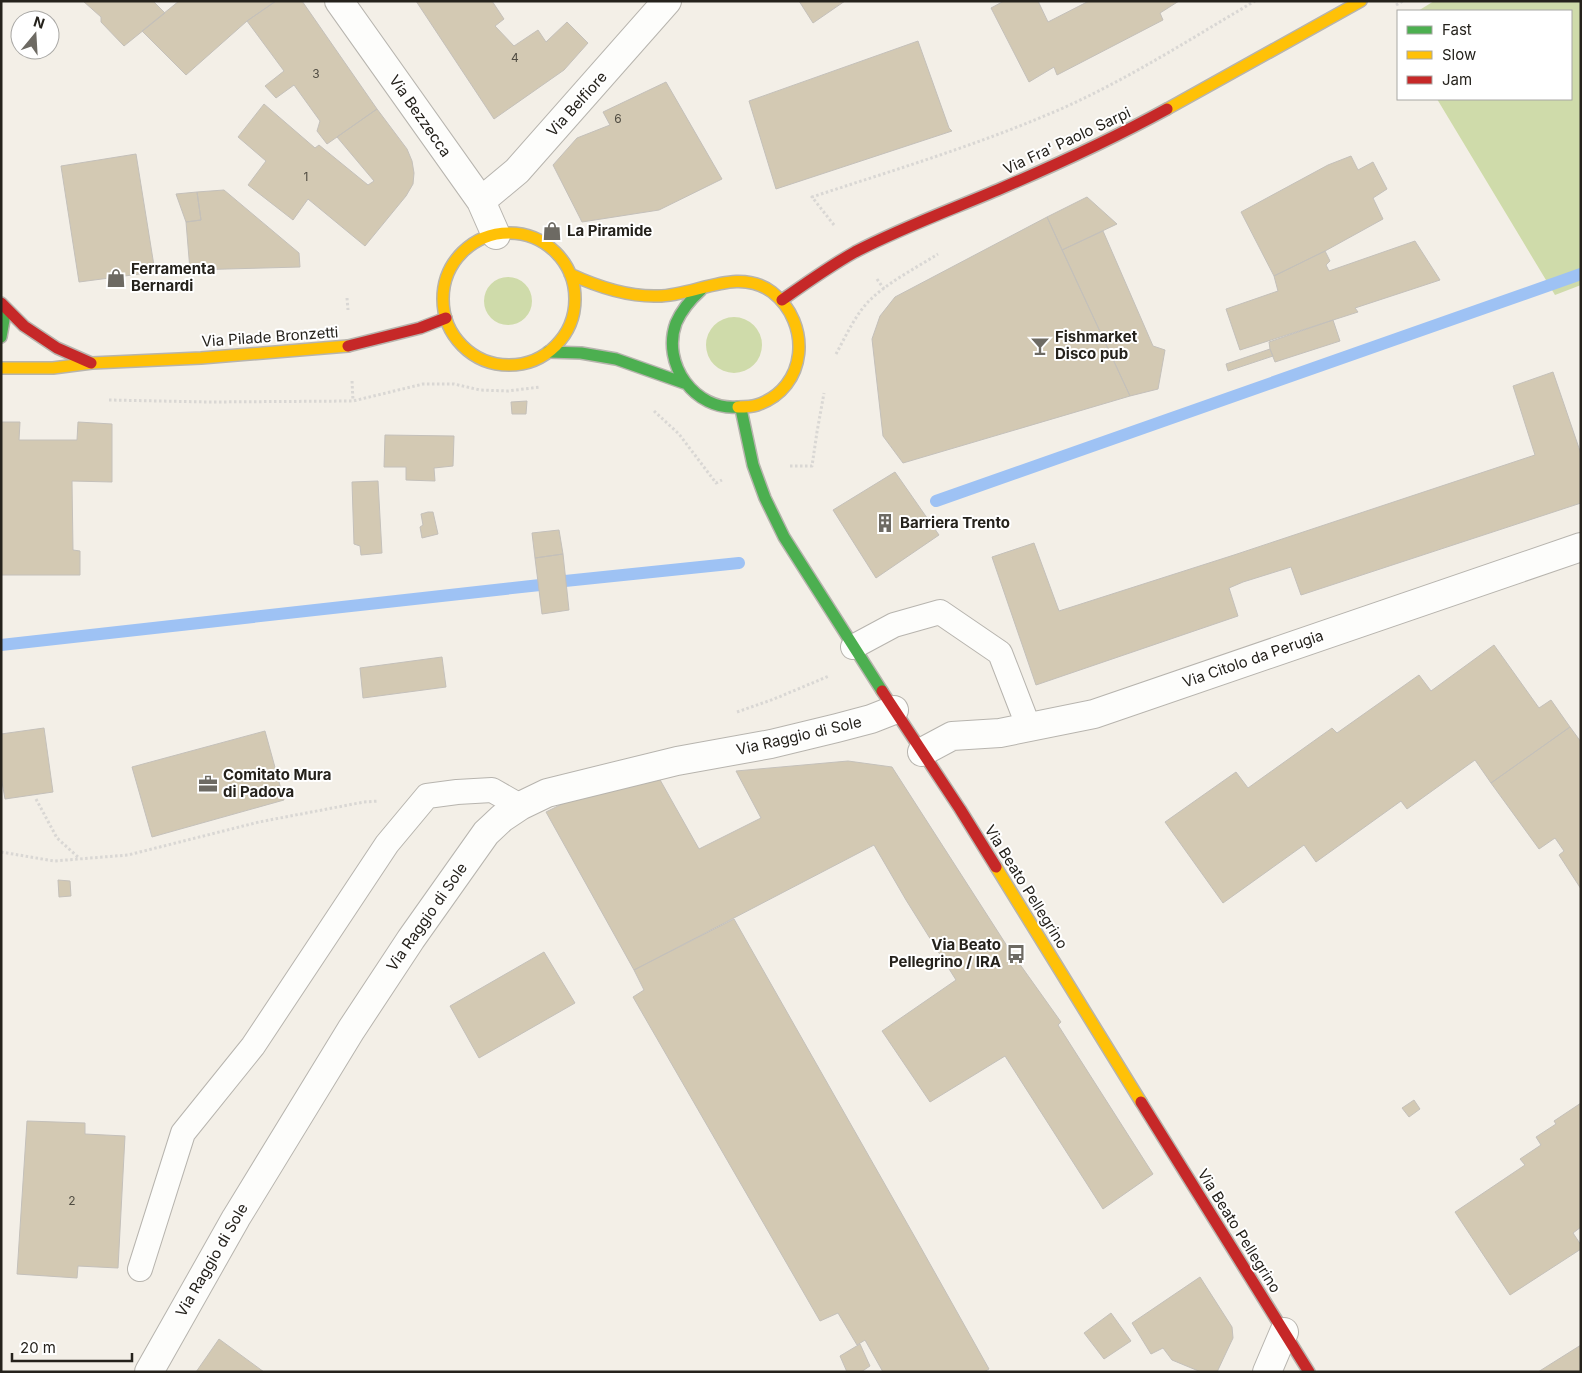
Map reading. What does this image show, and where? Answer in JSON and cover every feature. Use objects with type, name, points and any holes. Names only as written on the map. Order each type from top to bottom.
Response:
[{"type":"main road","name":"Via Fra' Paolo Sarpi","points":[[782,300],[811,279],[855,252],[927,218],[1002,188],[1136,126],[1361,1]]},
{"type":"main road","points":[[496,234],[519,234],[540,241],[558,254],[570,274],[575,291],[570,325],[561,340],[548,352],[530,361],[509,365],[488,361],[470,352],[455,337],[446,318],[443,300],[445,282],[452,265],[464,251],[479,240],[496,234]]},
{"type":"main road","points":[[570,274],[600,288],[634,295],[668,296],[702,290],[722,282],[744,280],[765,287],[782,300],[794,317],[800,337],[799,357],[792,377],[779,393],[762,404],[741,408],[720,407],[713,404],[700,398],[684,383],[674,364],[671,343],[675,322],[686,304],[702,290]]},
{"type":"main road","name":"Via Pilade Bronzetti","points":[[1,303],[24,326],[57,348],[92,363]]},
{"type":"main road","points":[[1,310],[4,320],[1,337]]},
{"type":"main road","name":"Via Pilade Bronzetti","points":[[1,368],[53,368],[92,363],[201,358],[351,346],[420,328],[446,318]]},
{"type":"main road","points":[[548,352],[582,353],[616,359],[684,383]]},
{"type":"main road","name":"Via Beato Pellegrino","points":[[741,408],[753,465],[765,498],[784,537],[853,647],[960,809],[1309,1372]]},
{"type":"street","name":"Via Bezzecca","points":[[339,1],[481,201],[496,234]]},
{"type":"street","name":"Via Belfiore","points":[[481,201],[517,171],[667,1]]},
{"type":"street","name":"Via Citolo da Perugia","points":[[922,752],[952,736],[1000,733],[1094,714],[1581,546]]},
{"type":"street","name":"Via Raggio di Sole","points":[[149,1372],[236,1218],[351,1030],[411,939],[486,833],[502,818],[520,806],[547,793],[677,761],[771,744],[871,719],[894,710]]},
{"type":"street","points":[[1267,1372],[1284,1332]]},
{"type":"lane","points":[[853,647],[894,625],[940,612],[1000,653],[1029,728]]},
{"type":"lane","points":[[140,1269],[183,1134],[253,1046],[387,844],[427,796],[492,790],[520,806]]},
{"type":"path","points":[[812,197],[983,141],[1065,107],[1167,54],[1255,1]]},
{"type":"path","points":[[834,356],[862,310],[884,288]]},
{"type":"path","points":[[100,400],[209,402],[353,401],[423,384],[454,384],[480,390],[508,391],[545,387]]},
{"type":"path","points":[[812,466],[816,432],[824,393]]},
{"type":"path","points":[[648,406],[679,434],[716,483]]},
{"type":"path","points":[[1,852],[54,861],[128,856],[259,822],[364,802],[427,796]]},
{"type":"path","points":[[36,800],[57,838],[80,859]]},
{"type":"green space","points":[[1434,1],[1581,1],[1581,285],[1555,295],[1438,100],[1572,100],[1572,10],[1420,10]]},
{"type":"green space","points":[[503,277],[513,277],[525,284],[532,296],[532,306],[525,318],[513,325],[503,325],[495,321],[488,314],[484,306],[484,296],[488,288],[495,281]]},
{"type":"green space","points":[[734,317],[749,322],[757,330],[762,345],[757,360],[749,368],[734,373],[719,368],[711,360],[706,345],[711,330],[719,322]]},
{"type":"building","points":[[83,1],[153,1],[165,13],[124,46],[101,22],[101,17]]},
{"type":"building","points":[[179,1],[276,1],[247,21],[186,75],[142,31]]},
{"type":"building","points":[[276,1],[302,1],[377,109],[327,144],[317,131],[320,121],[294,85],[276,98],[265,86],[284,71],[247,21]]},
{"type":"building","points":[[416,1],[492,1],[504,19],[495,26],[514,46],[538,30],[546,42],[567,22],[588,43],[564,70],[494,119]]},
{"type":"building","points":[[799,1],[845,1],[813,23]]},
{"type":"building","points":[[1004,1],[1038,1],[1048,22],[1089,1],[1179,1],[1160,13],[1163,20],[1057,75],[1054,67],[1029,82],[991,8]]},
{"type":"building","points":[[918,41],[949,128],[952,131],[776,189],[749,101]]},
{"type":"building","points":[[666,82],[722,179],[659,210],[582,222],[553,165],[577,138],[610,125],[603,112]]},
{"type":"building","points":[[264,104],[315,148],[319,145],[368,185],[374,181],[337,137],[377,109],[407,149],[412,161],[413,184],[406,196],[365,246],[308,199],[293,220],[248,185],[266,161],[238,137]]},
{"type":"building","points":[[136,154],[155,272],[79,282],[61,166]]},
{"type":"building","points":[[1351,156],[1358,170],[1373,162],[1387,189],[1373,198],[1383,219],[1274,276],[1241,212],[1328,165]]},
{"type":"building","points":[[224,190],[299,253],[300,267],[190,270],[186,222],[201,220],[197,192]]},
{"type":"building","points":[[197,192],[201,220],[186,222],[176,194]]},
{"type":"building","points":[[1087,197],[1117,224],[1062,250],[1047,217]]},
{"type":"building","points":[[1047,217],[1130,396],[903,463],[883,436],[872,339],[880,316],[895,297]]},
{"type":"building","points":[[1103,231],[1153,346],[1165,350],[1158,389],[1130,396],[1062,250]]},
{"type":"building","points":[[1415,241],[1440,280],[1355,308],[1358,312],[1240,350],[1226,309],[1278,291],[1274,276],[1325,251],[1330,261],[1326,265],[1329,271]]},
{"type":"building","points":[[1333,320],[1340,341],[1275,362],[1269,342]]},
{"type":"building","points":[[1270,349],[1273,356],[1228,371],[1226,364]]},
{"type":"building","points":[[1553,372],[1581,454],[1581,503],[1301,595],[1291,567],[1243,582],[1229,588],[1238,616],[1036,685],[992,557],[1034,543],[1059,611],[1234,555],[1535,455],[1513,386]]},
{"type":"building","points":[[527,401],[526,414],[512,414],[511,402]]},
{"type":"building","points":[[1,422],[20,422],[19,440],[77,440],[78,422],[112,424],[112,482],[72,481],[73,550],[80,551],[80,575],[1,575]]},
{"type":"building","points":[[385,435],[454,436],[453,466],[434,468],[435,481],[406,480],[406,467],[384,467]]},
{"type":"building","name":"Barriera Trento","points":[[895,472],[939,535],[876,578],[833,510]]},
{"type":"building","points":[[378,481],[382,553],[361,555],[360,546],[354,544],[352,482]]},
{"type":"building","points":[[433,512],[438,534],[422,538],[420,527],[423,525],[421,514]]},
{"type":"building","points":[[559,530],[563,554],[535,558],[532,533]]},
{"type":"building","points":[[563,554],[569,610],[542,614],[535,558]]},
{"type":"building","points":[[1494,645],[1539,708],[1551,700],[1570,727],[1491,783],[1475,760],[1407,809],[1401,801],[1316,862],[1304,845],[1223,903],[1165,822],[1236,772],[1248,788],[1332,728],[1337,733],[1419,675],[1431,691]]},
{"type":"building","points":[[442,657],[446,687],[363,698],[360,668]]},
{"type":"building","points":[[1570,727],[1581,742],[1581,889],[1559,855],[1564,851],[1555,838],[1539,849],[1491,783]]},
{"type":"building","points":[[44,728],[53,792],[5,799],[1,776],[1,734]]},
{"type":"building","name":"Comitato Mura di Padova","points":[[265,731],[284,800],[152,837],[132,767]]},
{"type":"building","points":[[848,761],[892,767],[1009,949],[1061,1022],[1058,1025],[1153,1174],[1103,1209],[1005,1056],[930,1102],[882,1031],[956,980],[874,845],[634,970],[546,812],[592,789],[659,778],[699,849],[761,818],[736,771]]},
{"type":"building","points":[[58,880],[70,881],[71,896],[59,897]]},
{"type":"building","points":[[734,919],[989,1369],[984,1372],[883,1372],[865,1340],[857,1345],[838,1313],[820,1321],[633,997],[644,990],[634,970]]},
{"type":"building","points":[[544,952],[575,1003],[479,1058],[450,1006]]},
{"type":"building","points":[[1414,1100],[1420,1109],[1409,1117],[1402,1108]]},
{"type":"building","points":[[1581,1103],[1581,1227],[1573,1233],[1581,1245],[1581,1249],[1510,1295],[1455,1212],[1525,1165],[1520,1159],[1541,1145],[1536,1137],[1556,1124],[1554,1121]]},
{"type":"building","points":[[27,1121],[85,1123],[85,1134],[125,1136],[118,1268],[78,1266],[77,1278],[17,1274]]},
{"type":"building","points":[[1200,1277],[1232,1327],[1233,1338],[1217,1372],[1201,1372],[1172,1360],[1163,1348],[1151,1354],[1132,1323]]},
{"type":"building","points":[[1111,1313],[1131,1341],[1104,1359],[1084,1333]]},
{"type":"building","points":[[219,1339],[264,1372],[196,1372]]},
{"type":"building","points":[[860,1344],[870,1366],[861,1372],[847,1372],[840,1356]]},
{"type":"building","points":[[1581,1345],[1581,1372],[1538,1372]]},
{"type":"waterway","points":[[936,501],[1581,274]]},
{"type":"waterway","points":[[565,581],[739,563]]},
{"type":"waterway","points":[[1,645],[540,585]]},
{"type":"traffic: fast","points":[[701,290],[693,297],[676,323],[673,354],[685,382],[696,393],[708,401],[722,406],[738,407]]},
{"type":"traffic: fast","points":[[1,310],[4,320],[1,337]]},
{"type":"traffic: fast","points":[[548,352],[581,353],[616,359],[684,383]]},
{"type":"traffic: fast","points":[[741,409],[753,465],[765,498],[784,537],[882,691]]},
{"type":"traffic: slow","points":[[1167,109],[1361,1]]},
{"type":"traffic: slow","points":[[509,233],[534,238],[555,253],[570,274],[575,299],[570,324],[555,345],[534,360],[509,365],[484,360],[463,345],[448,324],[443,299],[448,274],[463,253],[484,238],[509,233]]},
{"type":"traffic: slow","points":[[570,274],[613,290],[646,296],[672,295],[731,282],[759,285],[772,292],[785,305],[794,320],[799,354],[795,370],[786,385],[774,397],[750,407],[738,407]]},
{"type":"traffic: slow","points":[[1,368],[53,368],[92,363],[201,358],[348,346]]},
{"type":"traffic: slow","points":[[996,867],[1141,1102]]},
{"type":"traffic: jam","points":[[782,300],[836,263],[873,243],[1065,160],[1167,109]]},
{"type":"traffic: jam","points":[[1,303],[24,326],[57,348],[91,363]]},
{"type":"traffic: jam","points":[[348,346],[420,328],[446,318]]},
{"type":"traffic: jam","points":[[882,691],[996,867]]},
{"type":"traffic: jam","points":[[1141,1102],[1309,1372]]},
{"type":"place","name":"La Piramide","points":[[552,231]]},
{"type":"place","name":"Ferramenta Bernardi","points":[[116,278]]},
{"type":"place","name":"Fishmarket Disco pub","points":[[1040,346]]},
{"type":"place","name":"Barriera Trento","points":[[885,523]]},
{"type":"place","name":"Comitato Mura di Padova","points":[[208,784]]},
{"type":"place","name":"Via Beato Pellegrino / IRA","points":[[1016,954]]}]
